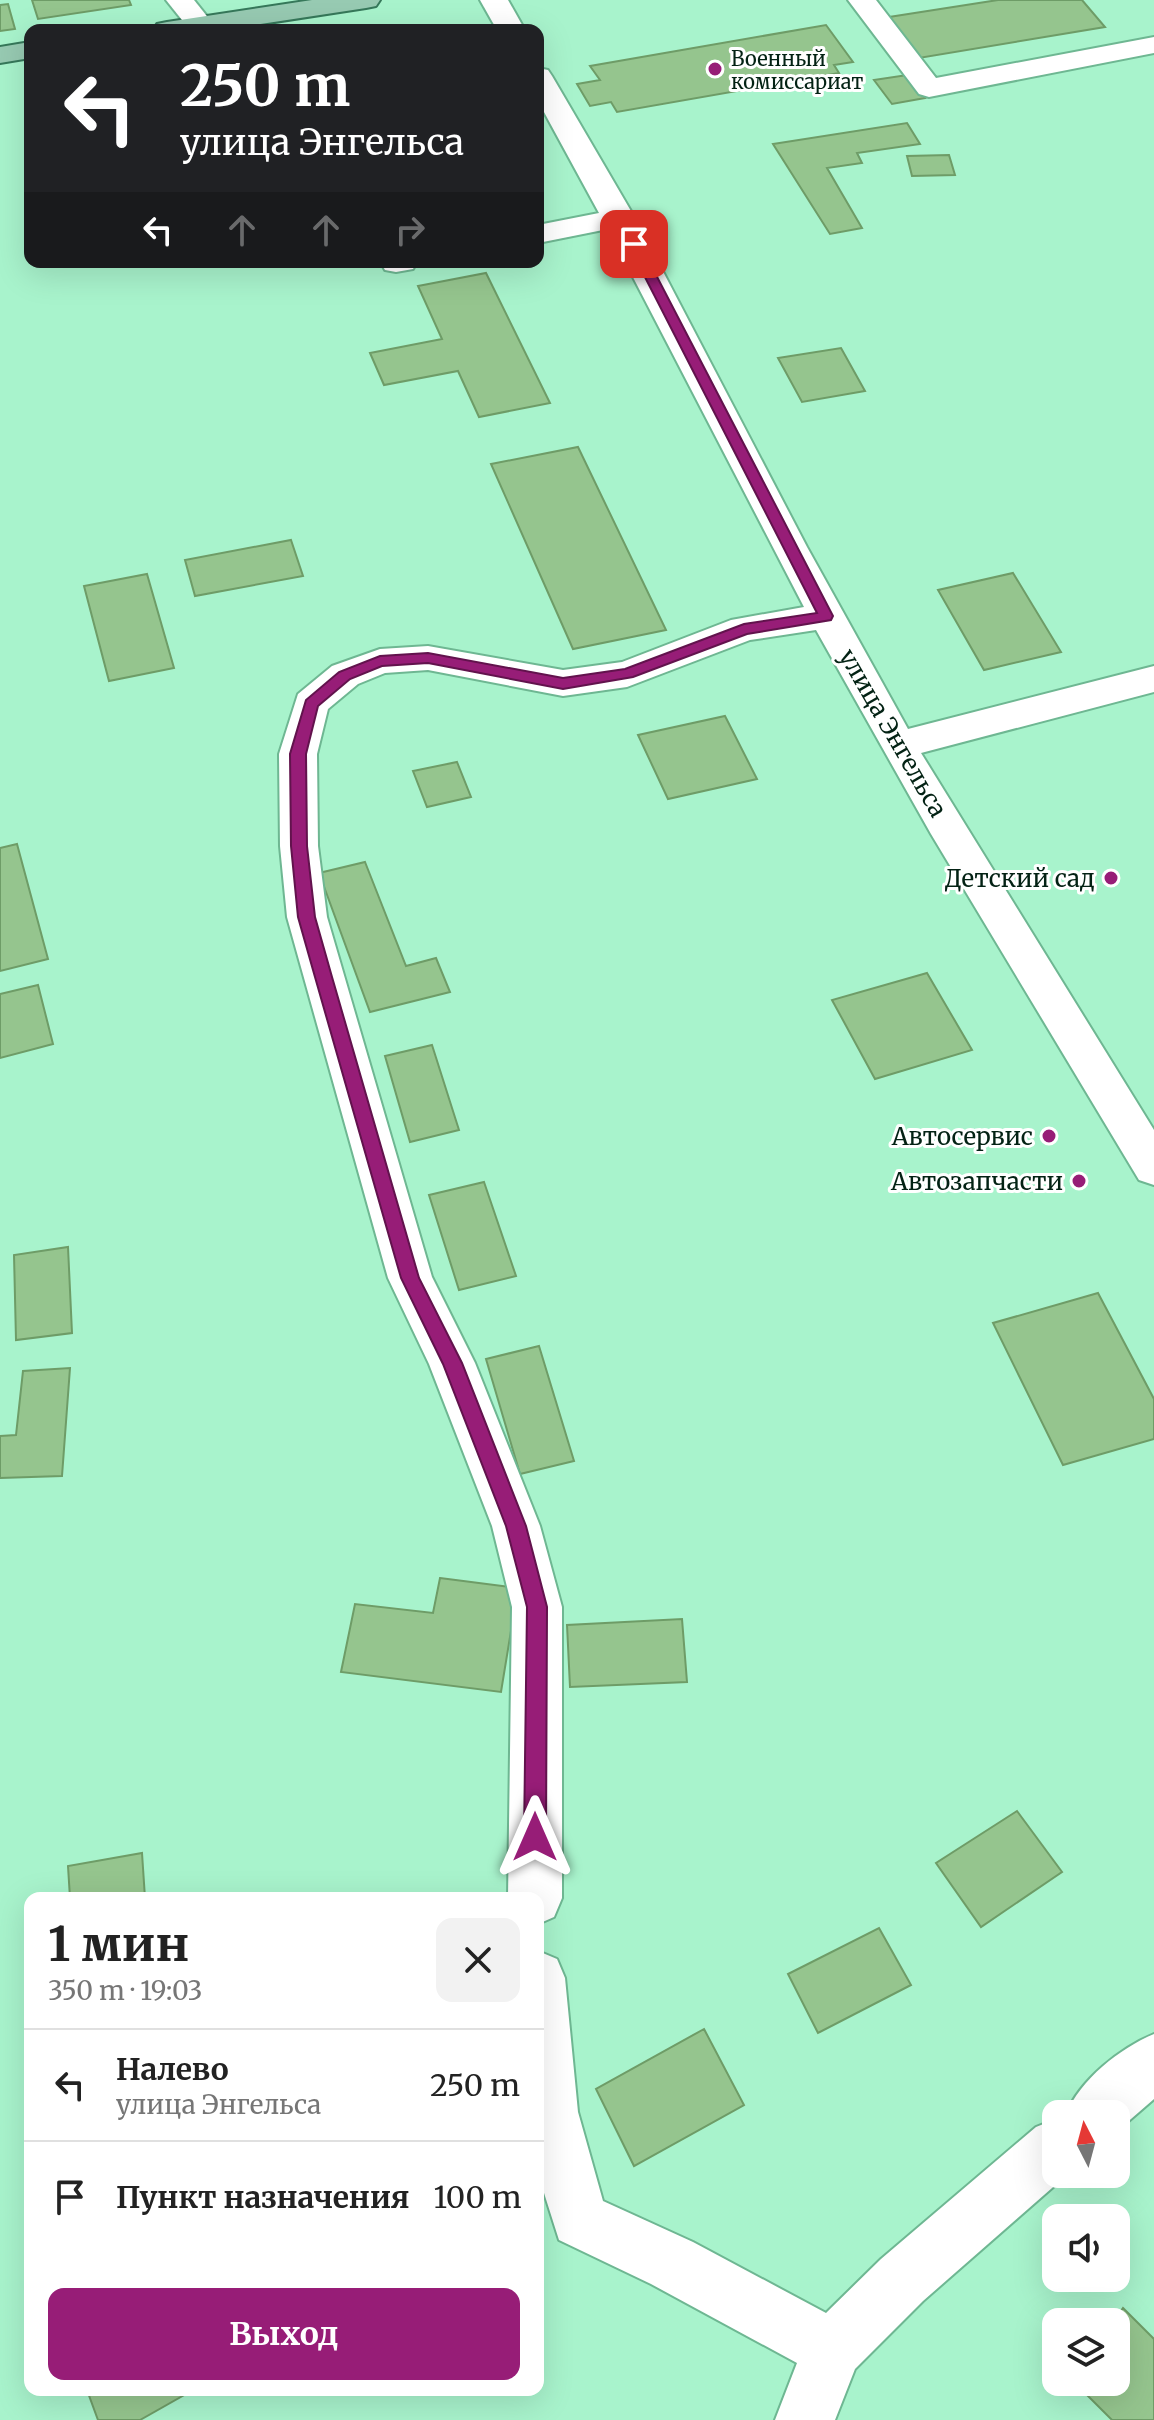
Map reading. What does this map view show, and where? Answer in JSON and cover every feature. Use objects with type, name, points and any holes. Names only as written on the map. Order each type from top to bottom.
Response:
[{"type":"main road","points":[[207,24],[366,0]]},
{"type":"main road","points":[[0,55],[24,51]]},
{"type":"street","points":[[180,0],[199,24]]},
{"type":"street","points":[[494,0],[508,24]]},
{"type":"street","points":[[862,0],[929,88],[1154,45]]},
{"type":"street","name":"улица Энгельса","points":[[544,86],[620,218],[826,616],[899,745],[1154,1167]]},
{"type":"street","points":[[544,233],[620,218]]},
{"type":"street","points":[[535,1892],[537,1607],[516,1526],[452,1363],[410,1278],[323,977],[307,917],[299,846],[298,754],[311,703],[345,675],[380,661],[428,658],[563,683],[627,674],[744,629],[826,616]]},
{"type":"street","points":[[899,745],[1154,679]]},
{"type":"street","points":[[544,2045],[550,2112],[579,2220],[672,2263],[832,2349]]},
{"type":"street","points":[[1110,2100],[1154,2062]]},
{"type":"street","points":[[805,2420],[832,2349],[902,2280],[1042,2159]]},
{"type":"building","points":[[32,0],[129,0],[131,5],[38,19]]},
{"type":"building","points":[[998,0],[1082,0],[1105,27],[919,58],[889,17]]},
{"type":"building","points":[[8,4],[15,29],[0,31],[0,5]]},
{"type":"building","name":"Военный комиссариат","points":[[826,25],[853,62],[834,65],[839,73],[617,112],[611,102],[590,106],[577,84],[600,80],[590,66]]},
{"type":"building","points":[[907,75],[925,98],[892,104],[874,80]]},
{"type":"building","points":[[907,123],[920,144],[857,153],[862,163],[827,168],[862,228],[830,234],[773,144]]},
{"type":"building","points":[[949,155],[955,175],[912,176],[907,156]]},
{"type":"building","points":[[486,273],[550,403],[479,417],[458,371],[384,385],[370,353],[442,339],[418,286]]},
{"type":"building","points":[[841,348],[865,391],[802,402],[778,358]]},
{"type":"building","points":[[578,447],[666,630],[573,649],[491,464]]},
{"type":"building","points":[[291,540],[303,576],[195,596],[185,560]]},
{"type":"building","points":[[1013,573],[1061,652],[984,670],[938,590]]},
{"type":"building","points":[[147,574],[174,668],[109,681],[84,586]]},
{"type":"building","points":[[725,716],[757,779],[668,799],[638,735]]},
{"type":"building","points":[[457,762],[471,797],[427,807],[413,771]]},
{"type":"building","points":[[17,844],[48,959],[0,971],[0,848]]},
{"type":"building","points":[[365,862],[406,966],[436,958],[450,992],[370,1012],[319,873]]},
{"type":"building","points":[[927,973],[972,1050],[875,1079],[832,1000]]},
{"type":"building","points":[[38,985],[53,1044],[0,1058],[0,994]]},
{"type":"building","points":[[432,1045],[459,1130],[410,1142],[385,1056]]},
{"type":"building","points":[[484,1182],[516,1276],[459,1290],[429,1195]]},
{"type":"building","points":[[68,1247],[72,1333],[16,1340],[14,1255]]},
{"type":"building","points":[[1098,1293],[1154,1399],[1154,1439],[1063,1465],[993,1323]]},
{"type":"building","points":[[539,1346],[574,1461],[520,1474],[486,1359]]},
{"type":"building","points":[[70,1368],[62,1476],[0,1478],[0,1436],[16,1435],[23,1371]]},
{"type":"building","points":[[440,1578],[518,1588],[501,1692],[341,1672],[355,1604],[433,1613]]},
{"type":"building","points":[[682,1619],[687,1682],[570,1687],[567,1625]]},
{"type":"building","points":[[1017,1811],[1062,1872],[981,1927],[936,1863]]},
{"type":"building","points":[[142,1853],[145,1892],[70,1892],[68,1866]]},
{"type":"building","points":[[879,1928],[911,1985],[818,2033],[788,1974]]},
{"type":"building","points":[[704,2029],[744,2105],[634,2166],[596,2089]]},
{"type":"building","points":[[1130,2315],[1154,2339],[1154,2420],[1112,2420],[1088,2396],[1130,2396]]},
{"type":"building","points":[[89,2396],[182,2396],[140,2420],[98,2420]]},
{"type":"place","name":"Военный комиссариат","points":[[715,69]]},
{"type":"place","name":"Детский сад","points":[[1111,878]]},
{"type":"place","name":"Автосервис","points":[[1049,1136]]},
{"type":"place","name":"Автозапчасти","points":[[1079,1181]]},
{"type":"route","points":[[535,1837],[537,1607],[516,1526],[452,1363],[410,1278],[323,977],[307,917],[299,846],[298,754],[311,703],[345,675],[380,661],[428,658],[563,683],[627,674],[744,629],[826,616],[634,244]]}]
